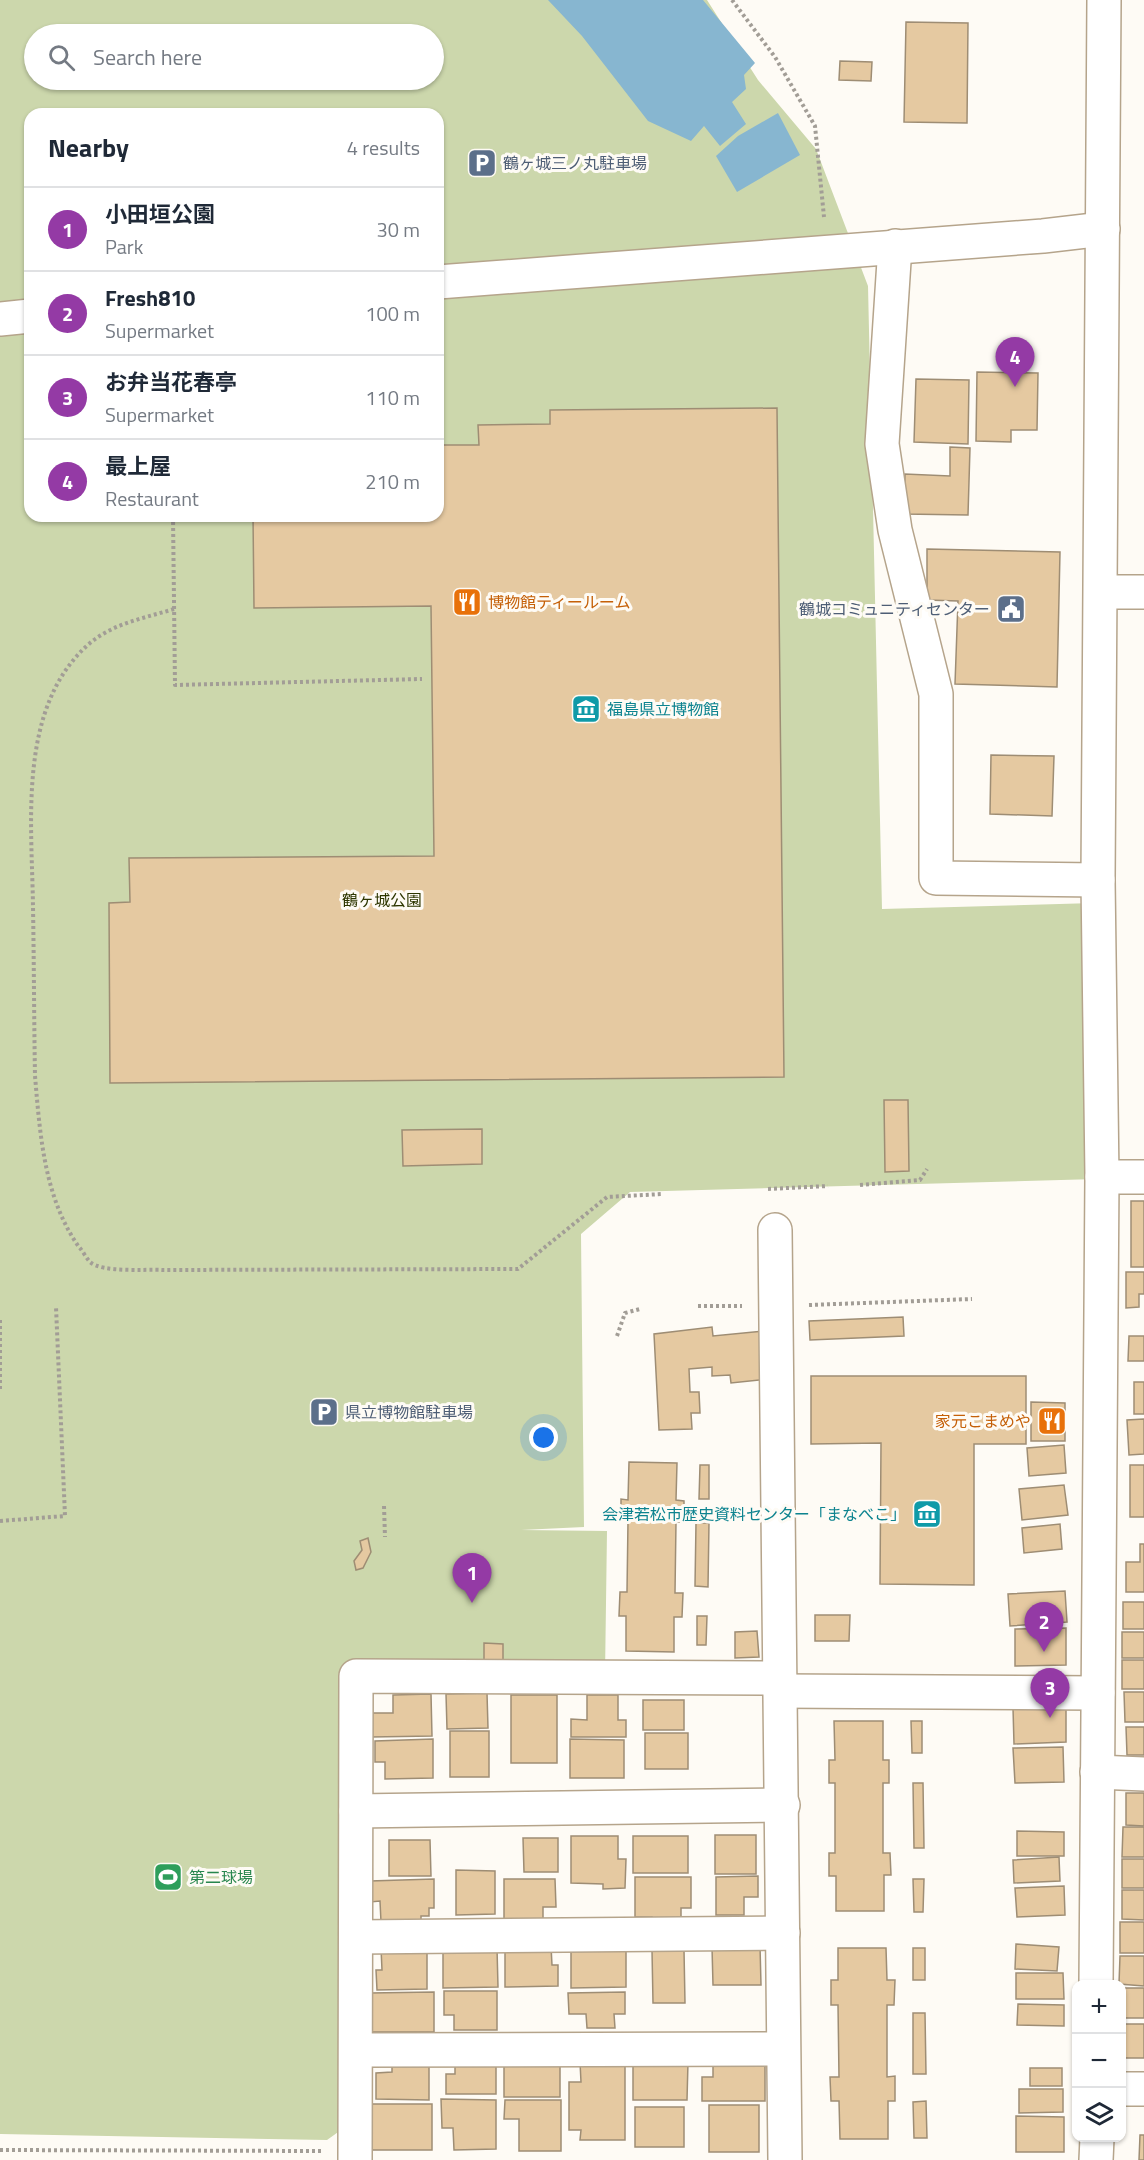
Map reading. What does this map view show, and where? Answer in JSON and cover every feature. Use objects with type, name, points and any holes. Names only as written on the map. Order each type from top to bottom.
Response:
[{"type":"street","points":[[1096,1980],[1102,1177],[1098,880],[1104,0]]},
{"type":"street","points":[[444,282],[1043,236],[1103,229]]},
{"type":"street","points":[[895,246],[882,444],[895,530],[936,694],[936,878],[1098,880]]},
{"type":"street","points":[[0,319],[24,317]]},
{"type":"street","points":[[1101,592],[1144,592]]},
{"type":"street","points":[[1102,1177],[1144,1177]]},
{"type":"street","points":[[775,1230],[783,1805],[785,2160]]},
{"type":"street","points":[[355,2155],[356,1676],[1098,1693]]},
{"type":"street","points":[[1097,1772],[1144,1774]]},
{"type":"street","points":[[356,1811],[783,1805]]},
{"type":"street","points":[[357,1937],[783,1933]]},
{"type":"street","points":[[357,2050],[783,2049]]},
{"type":"street","points":[[1126,2089],[1144,2089]]},
{"type":"street","points":[[1096,2142],[1096,2160]]},
{"type":"path","points":[[732,0],[775,57],[815,126],[828,251]]},
{"type":"path","points":[[173,522],[175,686],[422,679]]},
{"type":"path","points":[[174,609],[117,626],[90,644],[70,669],[51,699],[34,759],[32,842],[34,1076],[46,1168],[56,1203],[72,1237],[91,1262],[108,1268],[162,1270],[518,1269],[607,1197],[662,1194]]},
{"type":"path","points":[[860,1185],[920,1180],[927,1169]]},
{"type":"path","points":[[768,1189],[828,1186]]},
{"type":"path","points":[[797,1305],[972,1299]]},
{"type":"path","points":[[698,1306],[754,1306]]},
{"type":"path","points":[[0,1521],[65,1516],[56,1307]]},
{"type":"path","points":[[617,1336],[625,1314],[639,1309]]},
{"type":"path","points":[[0,1320],[0,1392]]},
{"type":"path","points":[[384,1506],[386,1537]]},
{"type":"path","points":[[0,2150],[355,2155]]},
{"type":"green space","name":"鶴ヶ城公園","points":[[0,0],[707,0],[758,80],[816,149],[868,286],[882,909],[1094,903],[1097,1179],[630,1192],[581,1234],[584,1527],[521,1530],[607,1531],[605,1675],[348,1675],[348,2125],[327,2140],[0,2134]]},
{"type":"water","points":[[548,0],[703,0],[755,63],[744,75],[746,89],[732,102],[746,124],[720,146],[704,126],[691,141],[648,121],[582,36]]},
{"type":"water","points":[[778,113],[800,155],[737,192],[716,156],[738,136]]},
{"type":"building","points":[[906,22],[968,23],[967,123],[904,122]]},
{"type":"building","points":[[840,61],[872,62],[871,81],[839,80]]},
{"type":"building","points":[[977,372],[1038,373],[1037,430],[1011,430],[1011,442],[976,441]]},
{"type":"building","points":[[916,379],[969,380],[968,444],[914,442]]},
{"type":"building","points":[[777,408],[784,1077],[110,1083],[109,903],[130,902],[129,858],[434,856],[431,606],[254,608],[253,522],[444,522],[444,445],[479,445],[478,425],[550,424],[550,410]]},
{"type":"building","points":[[950,447],[970,448],[968,515],[904,514],[905,474],[950,476]]},
{"type":"building","points":[[927,549],[1060,552],[1057,687],[955,684],[958,601],[927,600]]},
{"type":"building","points":[[991,755],[1054,756],[1052,816],[990,814]]},
{"type":"building","points":[[884,1100],[908,1100],[909,1171],[885,1172]]},
{"type":"building","points":[[482,1129],[482,1164],[403,1166],[402,1130]]},
{"type":"building","points":[[1131,1201],[1144,1201],[1144,1267],[1131,1267]]},
{"type":"building","points":[[1126,1272],[1144,1272],[1144,1294],[1139,1294],[1139,1307],[1126,1308]]},
{"type":"building","points":[[903,1317],[904,1336],[810,1340],[809,1321]]},
{"type":"building","points":[[712,1327],[713,1336],[764,1331],[769,1379],[731,1383],[730,1375],[712,1376],[712,1367],[689,1369],[690,1392],[699,1392],[700,1413],[691,1413],[692,1429],[659,1430],[654,1334]]},
{"type":"building","points":[[1129,1336],[1144,1336],[1144,1361],[1128,1361]]},
{"type":"building","name":"会津若松市歴史資料センター「まなべこ」","points":[[811,1376],[1026,1376],[1026,1444],[974,1444],[974,1585],[880,1584],[881,1443],[811,1444]]},
{"type":"building","points":[[1134,1382],[1144,1382],[1144,1414],[1134,1414]]},
{"type":"building","points":[[1031,1402],[1065,1403],[1065,1441],[1031,1441]]},
{"type":"building","points":[[1144,1419],[1144,1454],[1129,1455],[1127,1420]]},
{"type":"building","points":[[1064,1445],[1066,1473],[1029,1476],[1027,1448]]},
{"type":"building","points":[[629,1462],[677,1463],[676,1500],[684,1501],[684,1522],[676,1522],[675,1593],[683,1593],[682,1617],[674,1617],[674,1652],[626,1651],[626,1616],[619,1616],[620,1592],[627,1592],[628,1521],[621,1521],[621,1499],[628,1500]]},
{"type":"building","points":[[700,1465],[709,1465],[709,1499],[699,1499]]},
{"type":"building","points":[[1130,1465],[1144,1465],[1144,1517],[1130,1517]]},
{"type":"building","points":[[1064,1485],[1068,1515],[1022,1520],[1019,1489]]},
{"type":"building","points":[[696,1523],[709,1523],[708,1587],[695,1586]]},
{"type":"building","points":[[1060,1524],[1062,1549],[1024,1553],[1022,1528]]},
{"type":"building","points":[[368,1538],[371,1552],[363,1568],[356,1570],[354,1561],[362,1550],[360,1541]]},
{"type":"building","points":[[1140,1544],[1144,1544],[1144,1592],[1126,1592],[1126,1562],[1140,1562]]},
{"type":"building","points":[[1065,1591],[1067,1622],[1010,1626],[1008,1594]]},
{"type":"building","points":[[1123,1602],[1144,1602],[1144,1629],[1123,1629]]},
{"type":"building","points":[[815,1615],[850,1615],[849,1641],[815,1641]]},
{"type":"building","points":[[697,1616],[707,1616],[706,1645],[697,1645]]},
{"type":"building","points":[[1066,1628],[1066,1665],[1015,1666],[1015,1629]]},
{"type":"building","points":[[757,1631],[759,1657],[735,1658],[735,1632]]},
{"type":"building","points":[[1122,1632],[1144,1632],[1144,1658],[1122,1658]]},
{"type":"building","points":[[484,1643],[503,1644],[503,1663],[484,1663]]},
{"type":"building","points":[[1122,1660],[1144,1660],[1144,1689],[1122,1689]]},
{"type":"building","points":[[1124,1692],[1144,1692],[1144,1722],[1125,1722]]},
{"type":"building","points":[[487,1693],[488,1728],[447,1729],[446,1694]]},
{"type":"building","points":[[431,1694],[432,1736],[371,1737],[371,1713],[393,1713],[393,1695]]},
{"type":"building","points":[[511,1695],[557,1695],[557,1763],[511,1763]]},
{"type":"building","points":[[587,1695],[618,1695],[618,1720],[626,1720],[626,1737],[571,1737],[571,1719],[587,1720]]},
{"type":"building","points":[[643,1700],[684,1700],[684,1730],[643,1730]]},
{"type":"building","points":[[1066,1706],[1066,1742],[1014,1744],[1013,1708]]},
{"type":"building","points":[[834,1721],[883,1721],[883,1760],[889,1760],[889,1783],[883,1783],[883,1853],[890,1853],[891,1875],[884,1875],[884,1911],[836,1911],[836,1876],[829,1876],[829,1853],[835,1853],[835,1783],[829,1783],[829,1760],[835,1760]]},
{"type":"building","points":[[911,1721],[922,1721],[922,1753],[912,1753]]},
{"type":"building","points":[[1126,1727],[1144,1727],[1144,1755],[1127,1755]]},
{"type":"building","points":[[450,1731],[489,1731],[489,1777],[450,1777]]},
{"type":"building","points":[[645,1733],[688,1733],[688,1769],[645,1769]]},
{"type":"building","points":[[433,1739],[433,1778],[385,1779],[385,1762],[375,1762],[375,1741]]},
{"type":"building","points":[[570,1739],[624,1740],[624,1778],[570,1778]]},
{"type":"building","points":[[1063,1747],[1064,1782],[1015,1783],[1013,1748]]},
{"type":"building","points":[[913,1783],[923,1783],[924,1848],[914,1848]]},
{"type":"building","points":[[1126,1793],[1144,1793],[1144,1826],[1126,1825]]},
{"type":"building","points":[[1123,1827],[1144,1827],[1144,1857],[1122,1857]]},
{"type":"building","points":[[1017,1831],[1064,1832],[1064,1856],[1017,1856]]},
{"type":"building","points":[[715,1835],[756,1835],[756,1874],[715,1874]]},
{"type":"building","points":[[571,1836],[618,1836],[618,1859],[626,1859],[625,1888],[603,1889],[603,1884],[571,1883]]},
{"type":"building","points":[[633,1836],[688,1836],[688,1873],[633,1873]]},
{"type":"building","points":[[523,1838],[558,1838],[558,1872],[524,1872]]},
{"type":"building","points":[[389,1840],[430,1840],[431,1876],[389,1876]]},
{"type":"building","points":[[1059,1857],[1060,1881],[1014,1883],[1013,1860]]},
{"type":"building","points":[[1122,1859],[1144,1859],[1144,1888],[1122,1888]]},
{"type":"building","points":[[456,1870],[495,1871],[495,1914],[456,1915]]},
{"type":"building","points":[[758,1876],[758,1897],[744,1897],[744,1915],[716,1915],[716,1877]]},
{"type":"building","points":[[635,1877],[691,1877],[691,1908],[681,1908],[681,1924],[652,1923],[652,1917],[635,1917]]},
{"type":"building","points":[[434,1879],[434,1908],[429,1908],[429,1916],[421,1916],[421,1921],[381,1922],[380,1901],[370,1902],[370,1881]]},
{"type":"building","points":[[504,1879],[555,1879],[556,1907],[543,1907],[543,1923],[504,1923]]},
{"type":"building","points":[[913,1879],[924,1879],[923,1912],[914,1912]]},
{"type":"building","points":[[1064,1886],[1065,1915],[1017,1917],[1015,1888]]},
{"type":"building","points":[[1122,1890],[1144,1890],[1144,1920],[1122,1919]]},
{"type":"building","points":[[1120,1922],[1144,1922],[1144,1953],[1120,1953]]},
{"type":"building","points":[[1016,1944],[1059,1947],[1057,1971],[1015,1969]]},
{"type":"building","points":[[505,1946],[551,1946],[552,1965],[558,1965],[558,1986],[505,1987]]},
{"type":"building","points":[[760,1946],[761,1985],[713,1985],[712,1947]]},
{"type":"building","points":[[427,1947],[427,1989],[377,1990],[376,1970],[382,1970],[381,1948]]},
{"type":"building","points":[[626,1947],[626,1987],[571,1988],[571,1948]]},
{"type":"building","points":[[497,1948],[498,1987],[443,1988],[443,1949]]},
{"type":"building","points":[[838,1948],[886,1948],[887,1980],[895,1980],[894,2005],[887,2005],[887,2077],[895,2076],[895,2101],[888,2101],[888,2139],[840,2139],[839,2101],[831,2101],[830,2077],[839,2077],[838,2005],[831,2005],[831,1980],[838,1980]]},
{"type":"building","points":[[913,1948],[925,1948],[925,1980],[913,1980]]},
{"type":"building","points":[[652,1950],[684,1950],[685,2003],[653,2003]]},
{"type":"building","points":[[1120,1956],[1144,1956],[1144,1986],[1126,1985],[1126,1980],[1119,1980]]},
{"type":"building","points":[[1016,1973],[1063,1973],[1064,1999],[1016,1999]]},
{"type":"building","points":[[1126,1988],[1144,1988],[1144,2018],[1126,2018]]},
{"type":"building","points":[[444,1991],[497,1991],[497,2030],[454,2030],[454,2015],[444,2015]]},
{"type":"building","points":[[434,1992],[434,2032],[370,2032],[370,1993]]},
{"type":"building","points":[[625,1992],[625,2014],[614,2014],[615,2028],[587,2028],[586,2014],[569,2014],[568,1993]]},
{"type":"building","points":[[1018,2004],[1064,2005],[1064,2026],[1017,2025]]},
{"type":"building","points":[[913,2013],[925,2013],[926,2074],[913,2074]]},
{"type":"building","points":[[1126,2024],[1144,2024],[1144,2058],[1126,2058]]},
{"type":"building","points":[[455,2060],[496,2060],[496,2094],[446,2094],[446,2074],[455,2074]]},
{"type":"building","points":[[429,2061],[429,2100],[376,2099],[376,2073],[392,2072],[392,2062]]},
{"type":"building","points":[[560,2062],[560,2097],[504,2097],[504,2063]]},
{"type":"building","points":[[580,2062],[625,2062],[625,2140],[580,2140],[581,2130],[569,2130],[569,2082],[581,2082]]},
{"type":"building","points":[[633,2062],[688,2062],[687,2100],[633,2100]]},
{"type":"building","points":[[713,2062],[765,2062],[765,2101],[702,2101],[702,2077],[713,2077]]},
{"type":"building","points":[[1030,2068],[1062,2068],[1062,2086],[1030,2086]]},
{"type":"building","points":[[1019,2089],[1063,2089],[1063,2112],[1019,2113]]},
{"type":"building","points":[[441,2099],[496,2100],[496,2149],[454,2150],[453,2128],[442,2128]]},
{"type":"building","points":[[505,2100],[561,2100],[561,2151],[519,2151],[519,2119],[504,2119]]},
{"type":"building","points":[[926,2101],[927,2138],[914,2138],[913,2102]]},
{"type":"building","points":[[371,2104],[432,2104],[432,2150],[371,2150]]},
{"type":"building","points":[[709,2105],[759,2105],[759,2152],[709,2152]]},
{"type":"building","points":[[635,2107],[684,2107],[684,2147],[635,2147]]},
{"type":"building","points":[[1016,2116],[1064,2117],[1064,2152],[1016,2152]]},
{"type":"building","points":[[1140,2135],[1144,2135],[1144,2160],[1139,2160]]},
{"type":"place","name":"鶴ヶ城三ノ丸駐車場","points":[[482,163]]},
{"type":"place","name":"最上屋","points":[[1015,387]]},
{"type":"place","name":"博物館ティールーム","points":[[467,602]]},
{"type":"place","name":"鶴城コミュニティセンター","points":[[1011,609]]},
{"type":"place","name":"福島県立博物館","points":[[586,709]]},
{"type":"place","name":"県立博物館駐車場","points":[[324,1412]]},
{"type":"place","name":"家元こまめや","points":[[1052,1421]]},
{"type":"place","name":"会津若松市歴史資料センター「まなべこ」","points":[[927,1514]]},
{"type":"place","name":"小田垣公園","points":[[472,1603]]},
{"type":"place","name":"Fresh810","points":[[1044,1652]]},
{"type":"place","name":"お弁当花春亭","points":[[1050,1718]]},
{"type":"place","name":"第二球場","points":[[168,1877]]}]
